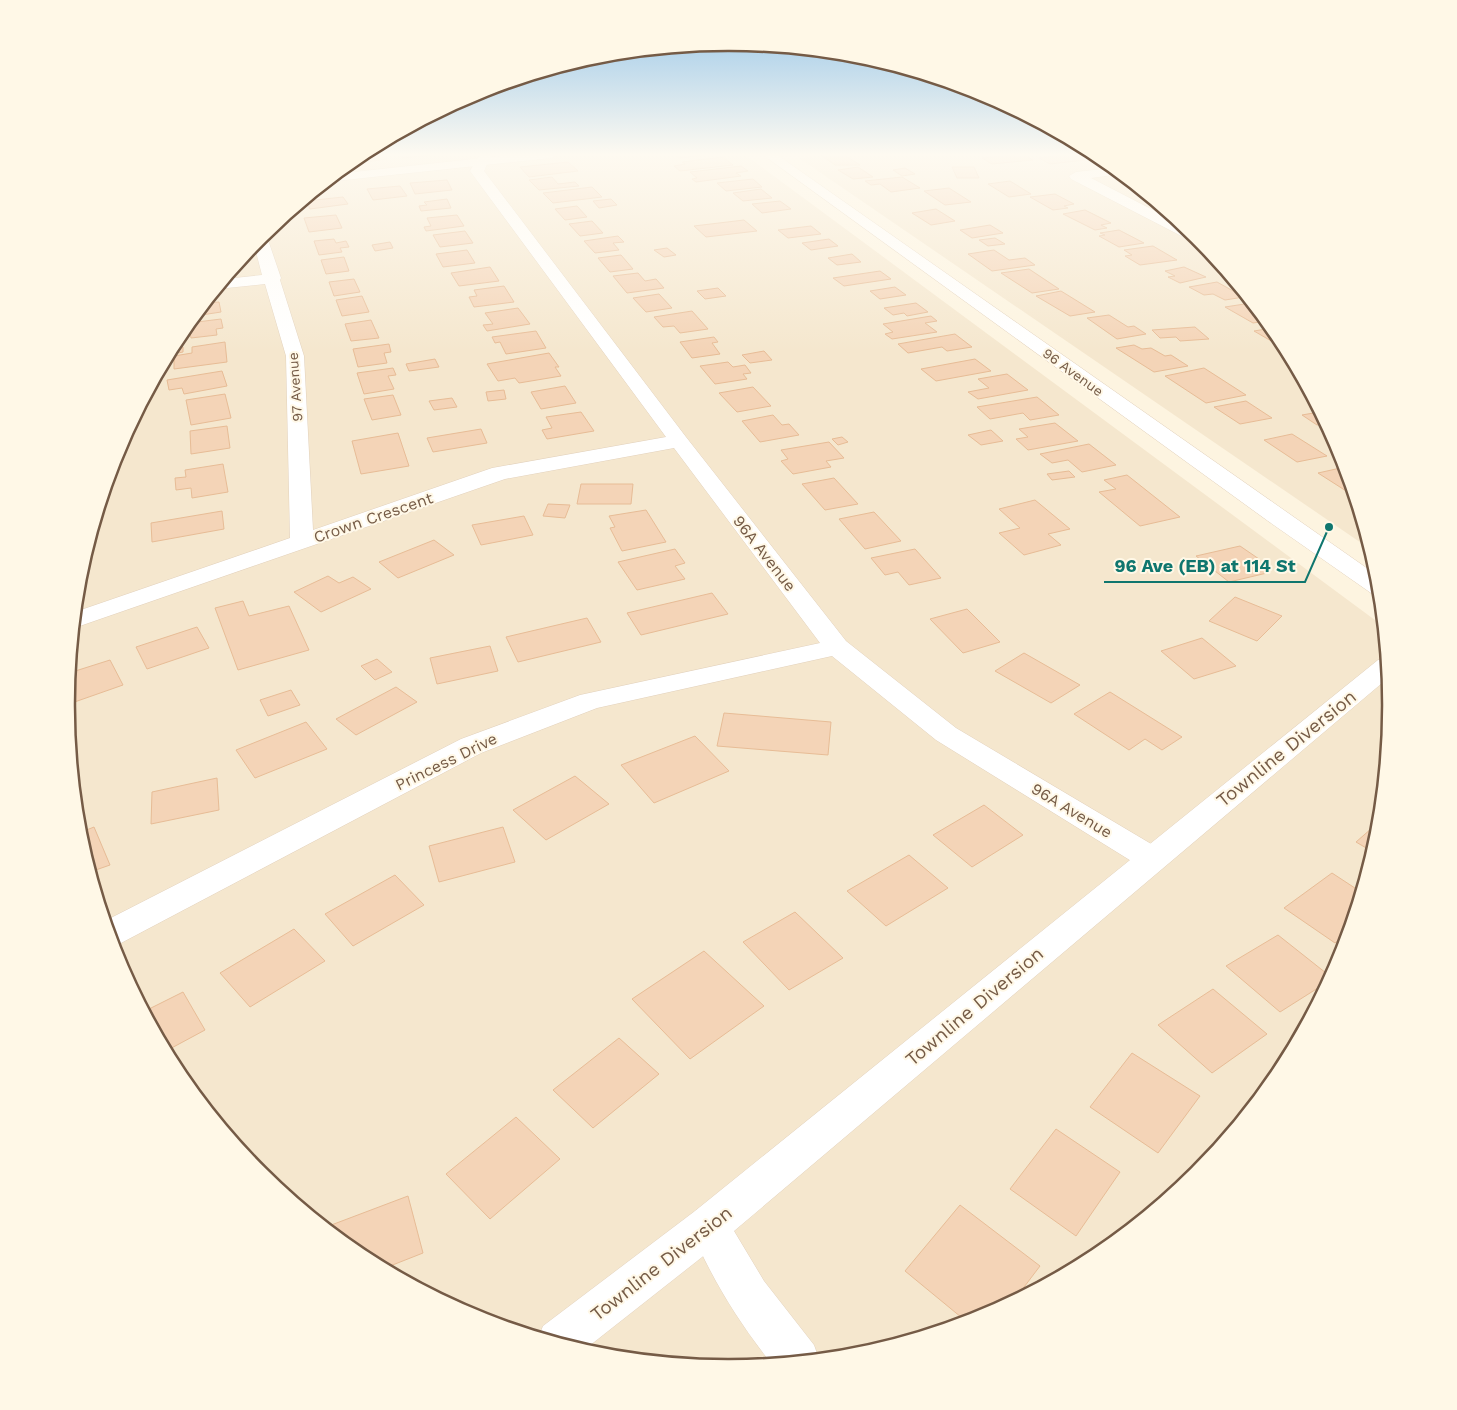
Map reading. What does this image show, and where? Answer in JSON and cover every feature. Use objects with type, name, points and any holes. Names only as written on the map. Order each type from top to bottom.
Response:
[{"type":"street","name":"96A Avenue","points":[[514,220],[679,441],[837,647],[946,734],[1152,858]]},
{"type":"street","name":"96 Avenue","points":[[861,220],[1371,581]]},
{"type":"street","points":[[1161,220],[1174,227]]},
{"type":"street","name":"97 Avenue","points":[[262,247],[295,356],[302,542]]},
{"type":"street","points":[[228,285],[273,278]]},
{"type":"street","name":"Crown Crescent","points":[[80,619],[500,473],[679,441]]},
{"type":"street","name":"Princess Drive","points":[[115,931],[471,746],[590,702],[837,647]]},
{"type":"street","name":"Townline Diversion","points":[[565,1337],[710,1226],[1152,858],[1381,671]]},
{"type":"street","points":[[710,1226],[730,1269],[746,1294],[757,1311],[793,1355]]},
{"type":"shaded area","points":[[290,220],[833,220],[1377,622],[1381,662],[1381,748],[1370,833],[1348,915],[1332,955],[1315,994],[1295,1032],[1272,1068],[1220,1136],[1191,1167],[1160,1197],[1092,1249],[1018,1291],[979,1309],[939,1324],[856,1346],[814,1353],[728,1359],[643,1353],[601,1346],[518,1324],[478,1309],[439,1291],[365,1249],[297,1197],[266,1167],[210,1103],[185,1068],[162,1032],[142,994],[125,955],[109,915],[87,833],[76,748],[75,705],[76,662],[87,577],[109,495],[142,416],[162,378],[210,307],[237,274]]},
{"type":"shaded area","points":[[889,220],[1167,220],[1220,274],[1247,307],[1295,378],[1315,416],[1332,455],[1348,495],[1362,543]]},
{"type":"building","points":[[305,220],[338,220],[342,228],[309,232]]},
{"type":"building","points":[[428,220],[460,220],[464,226],[426,231],[424,227],[431,226]]},
{"type":"building","points":[[744,220],[757,231],[706,237],[694,226]]},
{"type":"building","points":[[923,220],[955,221],[931,225]]},
{"type":"building","points":[[1075,220],[1105,220],[1111,223],[1101,225],[1107,228],[1095,230]]},
{"type":"building","points":[[592,221],[603,233],[580,236],[569,224]]},
{"type":"building","points":[[990,225],[1003,233],[972,238],[960,230]]},
{"type":"building","points":[[811,226],[821,234],[788,238],[778,230]]},
{"type":"building","points":[[1119,230],[1144,243],[1119,247],[1099,236],[1105,235],[1100,233]]},
{"type":"building","points":[[465,231],[473,243],[440,247],[433,235]]},
{"type":"building","points":[[618,236],[624,242],[613,243],[619,250],[595,253],[584,241]]},
{"type":"building","points":[[995,238],[1005,244],[988,246],[979,240]]},
{"type":"building","points":[[334,239],[336,243],[346,241],[349,247],[340,248],[342,252],[319,255],[314,241]]},
{"type":"building","points":[[829,239],[838,246],[811,250],[802,243]]},
{"type":"building","points":[[390,242],[393,248],[375,251],[372,245]]},
{"type":"building","points":[[1153,246],[1177,260],[1140,265],[1125,256],[1132,255],[1124,250]]},
{"type":"building","points":[[667,248],[676,255],[664,257],[654,250]]},
{"type":"building","points":[[467,250],[475,263],[443,267],[436,254]]},
{"type":"building","points":[[994,250],[1009,260],[1025,258],[1035,265],[992,271],[968,254]]},
{"type":"building","points":[[852,254],[861,262],[837,265],[828,258]]},
{"type":"building","points":[[621,255],[633,269],[610,272],[598,258]]},
{"type":"building","points":[[344,257],[349,271],[326,274],[321,260]]},
{"type":"building","points":[[490,267],[499,281],[459,286],[451,273]]},
{"type":"building","points":[[1184,267],[1206,277],[1180,283],[1168,277],[1175,276],[1165,271]]},
{"type":"building","points":[[1029,269],[1059,289],[1032,293],[1001,273]]},
{"type":"building","points":[[880,271],[891,279],[844,286],[833,278]]},
{"type":"building","points":[[638,273],[645,281],[656,279],[664,288],[627,293],[613,276]]},
{"type":"building","points":[[354,279],[360,292],[334,296],[329,282]]},
{"type":"building","points":[[1217,282],[1234,292],[1239,298],[1225,300],[1213,294],[1204,295],[1189,287]]},
{"type":"building","points":[[504,286],[514,302],[474,307],[469,297],[477,296],[474,290]]},
{"type":"building","points":[[895,287],[906,295],[880,299],[870,291]]},
{"type":"building","points":[[718,288],[726,296],[705,299],[697,291]]},
{"type":"building","points":[[1061,291],[1095,312],[1070,316],[1036,296]]},
{"type":"building","points":[[659,294],[672,308],[646,312],[633,298]]},
{"type":"building","points":[[362,296],[369,312],[342,316],[336,300]]},
{"type":"building","points":[[214,302],[219,302],[221,312],[205,315],[210,307]]},
{"type":"building","points":[[916,303],[928,312],[907,316],[904,313],[893,315],[884,308]]},
{"type":"building","points":[[1245,304],[1258,322],[1253,323],[1225,307]]},
{"type":"building","points":[[518,308],[530,324],[487,331],[483,325],[493,324],[485,313]]},
{"type":"building","points":[[692,311],[708,329],[680,333],[674,326],[663,327],[654,317]]},
{"type":"building","points":[[1109,315],[1128,327],[1134,326],[1146,334],[1117,339],[1087,318]]},
{"type":"building","points":[[931,316],[937,321],[925,323],[937,332],[892,339],[885,334],[893,332],[883,324]]},
{"type":"building","points":[[221,319],[223,328],[216,329],[217,335],[191,338],[190,335],[200,322]]},
{"type":"building","points":[[371,320],[379,338],[351,341],[345,324]]},
{"type":"building","points":[[1195,327],[1209,339],[1180,341],[1176,337],[1160,338],[1152,330]]},
{"type":"building","points":[[1263,329],[1271,341],[1254,331]]},
{"type":"building","points":[[536,331],[546,348],[506,354],[500,342],[495,343],[492,337]]},
{"type":"building","points":[[955,334],[972,347],[947,351],[942,347],[908,353],[898,344]]},
{"type":"building","points":[[714,337],[718,342],[712,343],[720,354],[692,358],[680,342]]},
{"type":"building","points":[[225,342],[227,362],[174,369],[174,359],[176,356],[192,353],[192,347]]},
{"type":"building","points":[[389,344],[391,352],[384,353],[387,363],[358,367],[353,349]]},
{"type":"building","points":[[1134,345],[1142,349],[1151,348],[1165,356],[1171,355],[1188,366],[1154,372],[1116,348]]},
{"type":"building","points":[[182,347],[183,352],[178,353]]},
{"type":"building","points":[[764,351],[772,360],[750,363],[742,355]]},
{"type":"building","points":[[549,353],[559,367],[555,367],[561,376],[519,383],[515,378],[498,381],[487,364]]},
{"type":"building","points":[[435,359],[439,367],[409,371],[406,364]]},
{"type":"building","points":[[975,359],[991,371],[936,381],[921,369]]},
{"type":"building","points":[[728,362],[733,367],[745,365],[751,373],[743,374],[747,379],[715,384],[700,366]]},
{"type":"building","points":[[393,368],[396,375],[388,376],[394,389],[364,394],[357,373]]},
{"type":"building","points":[[1204,368],[1246,395],[1206,403],[1165,376]]},
{"type":"building","points":[[222,371],[227,386],[184,394],[182,388],[169,390],[167,380]]},
{"type":"building","points":[[1007,374],[1028,390],[978,399],[968,392],[989,388],[978,379]]},
{"type":"building","points":[[565,386],[576,403],[541,409],[531,392]]},
{"type":"building","points":[[753,387],[771,406],[737,412],[719,393]]},
{"type":"building","points":[[504,390],[506,399],[488,401],[486,392]]},
{"type":"building","points":[[225,394],[231,418],[191,425],[186,400]]},
{"type":"building","points":[[393,395],[401,415],[372,420],[364,399]]},
{"type":"building","points":[[1037,397],[1059,415],[1030,420],[1023,413],[990,419],[977,407]]},
{"type":"building","points":[[452,398],[457,407],[434,410],[429,401]]},
{"type":"building","points":[[1246,401],[1272,418],[1240,424],[1214,407]]},
{"type":"building","points":[[581,412],[594,431],[547,439],[542,430],[552,428],[546,417]]},
{"type":"building","points":[[1313,413],[1319,425],[1317,425],[1302,415]]},
{"type":"building","points":[[773,415],[782,425],[789,424],[799,435],[760,442],[742,421]]},
{"type":"building","points":[[1055,423],[1078,441],[1028,450],[1016,439],[1028,437],[1019,429]]},
{"type":"building","points":[[227,426],[230,448],[191,454],[190,431]]},
{"type":"building","points":[[481,429],[487,443],[433,452],[427,438]]},
{"type":"building","points":[[991,430],[1003,441],[981,445],[968,435]]},
{"type":"building","points":[[398,433],[409,466],[361,474],[352,441]]},
{"type":"building","points":[[1292,434],[1327,456],[1297,462],[1264,440]]},
{"type":"building","points":[[842,437],[848,442],[838,445],[832,439]]},
{"type":"building","points":[[829,442],[844,458],[826,461],[831,467],[793,474],[781,461],[788,459],[781,450]]},
{"type":"building","points":[[1089,444],[1116,465],[1082,472],[1068,460],[1052,463],[1040,454]]},
{"type":"building","points":[[223,464],[228,492],[192,498],[191,488],[176,490],[175,478],[186,477],[185,470]]},
{"type":"building","points":[[1337,469],[1346,491],[1318,473]]},
{"type":"building","points":[[1069,471],[1075,477],[1052,480],[1047,474]]},
{"type":"building","points":[[1127,475],[1180,517],[1140,526],[1099,492],[1116,489],[1104,480]]},
{"type":"building","points":[[834,478],[858,504],[825,510],[802,484]]},
{"type":"building","points":[[581,484],[633,484],[631,504],[577,504]]},
{"type":"building","points":[[1035,500],[1070,529],[1048,534],[1061,545],[1024,555],[999,533],[1020,528],[999,509]]},
{"type":"building","points":[[548,504],[570,505],[565,518],[543,516]]},
{"type":"building","points":[[646,510],[666,542],[622,551],[610,528],[615,527],[609,516]]},
{"type":"building","points":[[222,511],[224,529],[152,542],[151,523]]},
{"type":"building","points":[[874,512],[901,541],[865,549],[839,519]]},
{"type":"building","points":[[524,516],[533,535],[481,545],[472,525]]},
{"type":"building","points":[[434,540],[454,555],[398,578],[379,562]]},
{"type":"building","points":[[1240,546],[1259,559],[1251,561],[1267,573],[1229,582],[1196,556]]},
{"type":"building","points":[[675,549],[685,563],[675,566],[685,579],[637,590],[618,562]]},
{"type":"building","points":[[915,549],[941,578],[909,585],[898,572],[885,575],[871,558]]},
{"type":"building","points":[[328,576],[339,583],[353,577],[371,589],[321,612],[294,592]]},
{"type":"building","points":[[712,593],[728,614],[641,635],[627,613]]},
{"type":"building","points":[[1235,597],[1282,616],[1257,641],[1209,621]]},
{"type":"building","points":[[243,601],[249,616],[289,606],[309,650],[238,670],[215,608]]},
{"type":"building","points":[[967,609],[1000,642],[963,653],[930,619]]},
{"type":"building","points":[[587,618],[601,642],[518,662],[506,637]]},
{"type":"building","points":[[197,627],[209,648],[147,669],[136,647]]},
{"type":"building","points":[[1202,638],[1236,666],[1194,679],[1161,651]]},
{"type":"building","points":[[490,646],[498,671],[437,684],[430,658]]},
{"type":"building","points":[[1024,653],[1080,685],[1051,703],[995,671]]},
{"type":"building","points":[[377,659],[392,672],[375,680],[361,666]]},
{"type":"building","points":[[110,660],[123,685],[75,702],[76,671]]},
{"type":"building","points":[[396,687],[417,702],[356,735],[336,719]]},
{"type":"building","points":[[291,690],[300,705],[268,716],[260,700]]},
{"type":"building","points":[[1110,692],[1182,737],[1162,750],[1145,739],[1129,750],[1074,714]]},
{"type":"building","points":[[724,713],[831,722],[828,755],[717,746]]},
{"type":"building","points":[[306,722],[327,749],[255,778],[236,750]]},
{"type":"building","points":[[695,736],[729,771],[654,803],[621,765]]},
{"type":"building","points":[[575,776],[609,804],[546,840],[513,810]]},
{"type":"building","points":[[217,778],[219,810],[151,824],[152,792]]},
{"type":"building","points":[[984,805],[1023,835],[972,867],[933,835]]},
{"type":"building","points":[[94,827],[110,865],[96,870],[87,830]]},
{"type":"building","points":[[503,827],[515,862],[439,882],[429,846]]},
{"type":"building","points":[[1371,829],[1366,848],[1356,842]]},
{"type":"building","points":[[909,855],[948,888],[886,926],[847,891]]},
{"type":"building","points":[[1332,873],[1356,889],[1348,915],[1338,941],[1335,943],[1284,908]]},
{"type":"building","points":[[395,875],[424,905],[353,946],[325,914]]},
{"type":"building","points":[[795,912],[843,958],[789,990],[743,942]]},
{"type":"building","points":[[294,929],[325,961],[250,1007],[220,973]]},
{"type":"building","points":[[1278,935],[1325,972],[1317,988],[1280,1012],[1226,966]]},
{"type":"building","points":[[704,951],[764,1006],[690,1059],[632,999]]},
{"type":"building","points":[[1213,989],[1267,1034],[1212,1073],[1158,1025]]},
{"type":"building","points":[[183,992],[205,1030],[172,1048],[150,1009]]},
{"type":"building","points":[[619,1038],[659,1074],[593,1128],[553,1090]]},
{"type":"building","points":[[1132,1053],[1200,1096],[1158,1153],[1090,1107]]},
{"type":"building","points":[[516,1117],[560,1159],[490,1219],[446,1174]]},
{"type":"building","points":[[1056,1129],[1120,1172],[1076,1236],[1010,1189]]},
{"type":"building","points":[[408,1196],[423,1253],[392,1265],[365,1249],[332,1225]]},
{"type":"building","points":[[960,1205],[1040,1266],[1023,1288],[960,1316],[905,1271]]},
{"type":"place","name":"96 Ave (EB) at 114 St","points":[[1329,527]]}]
